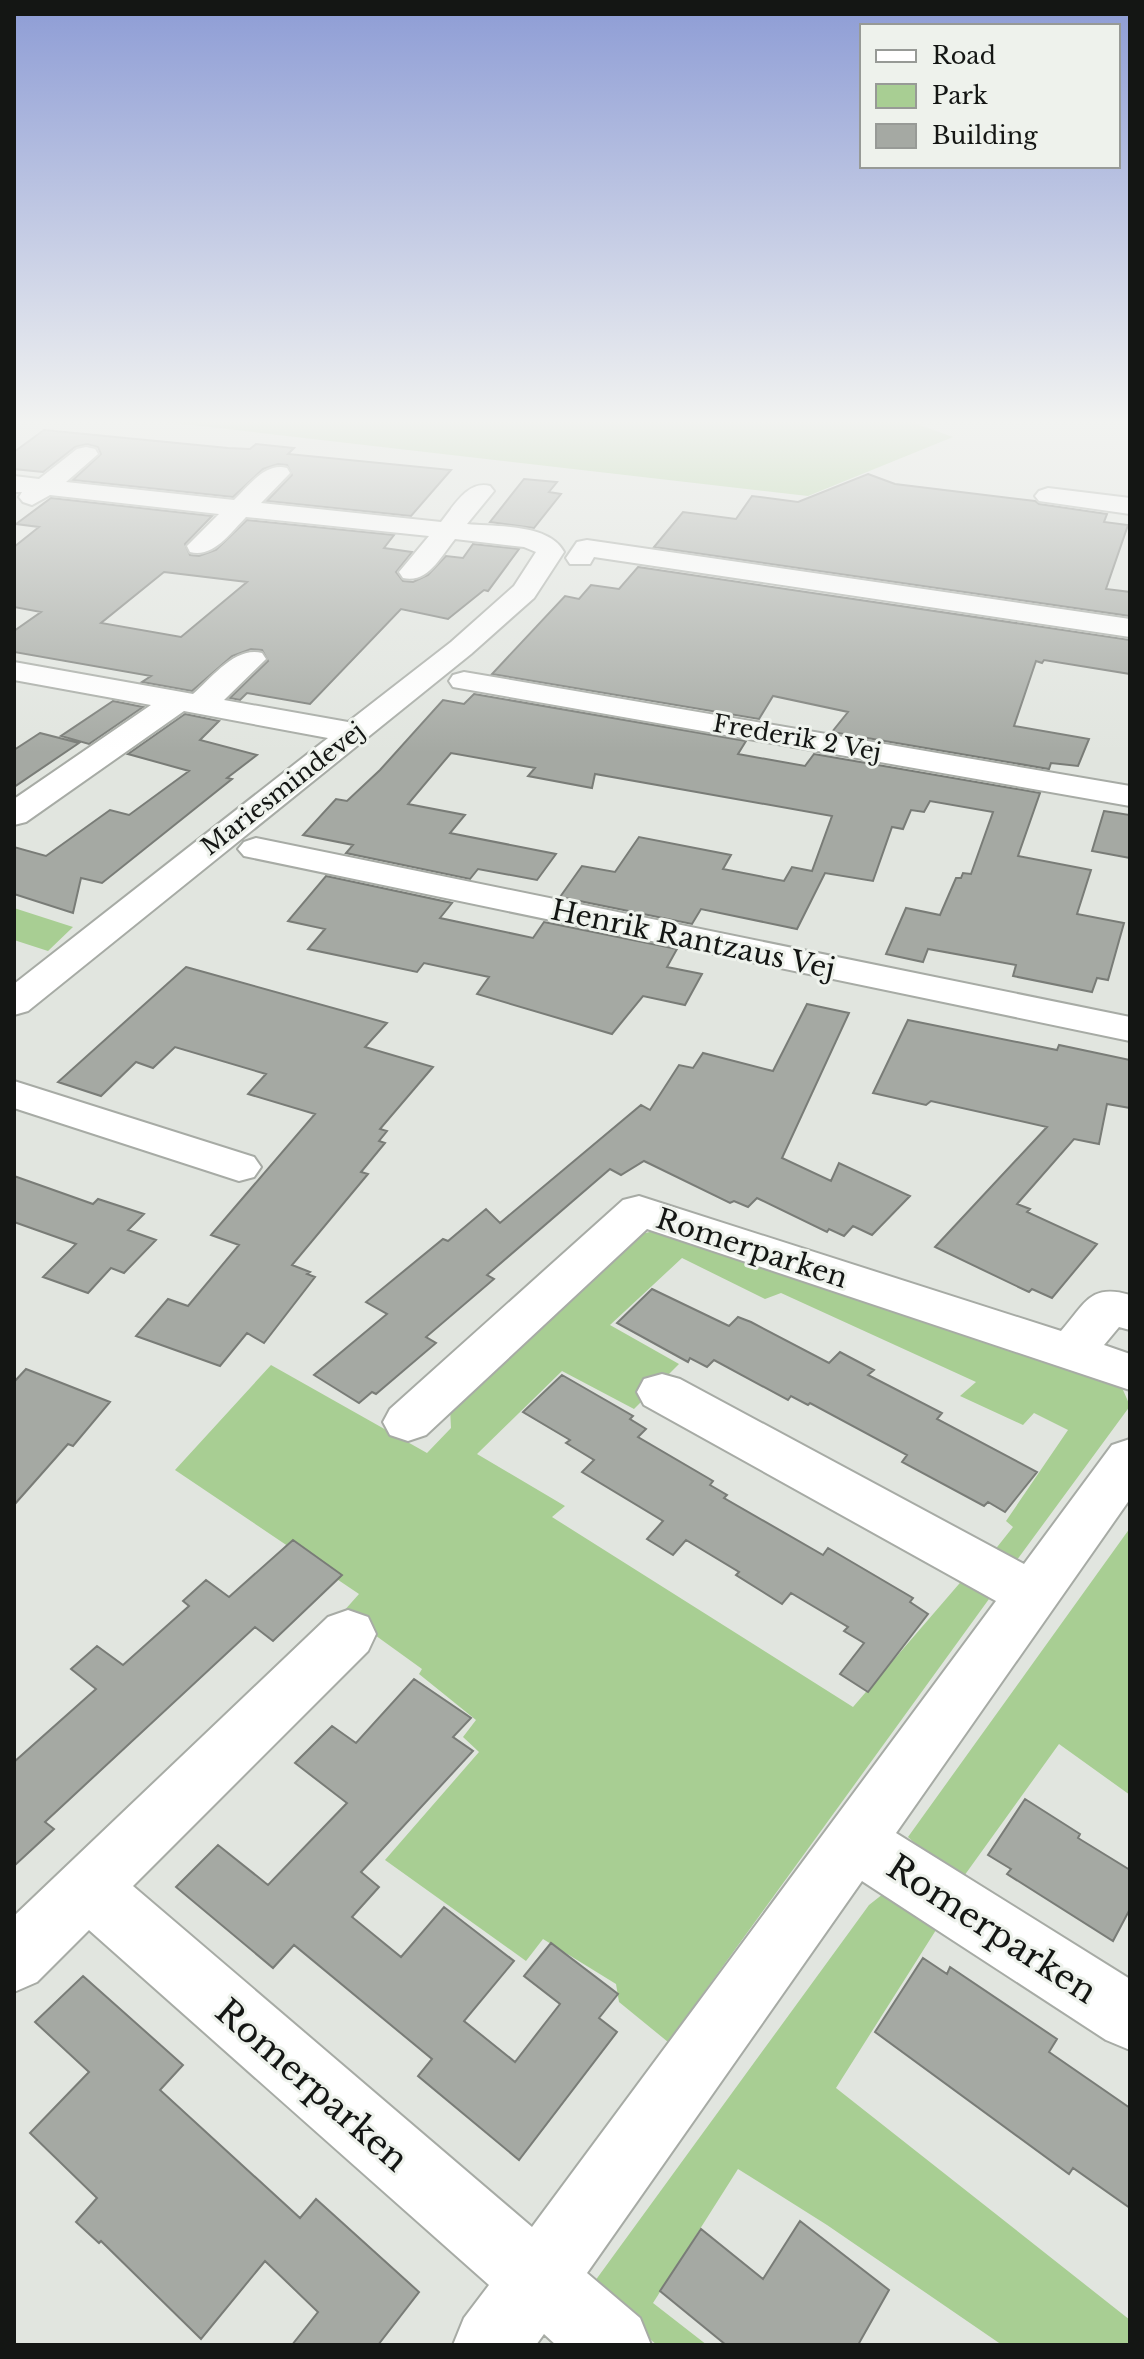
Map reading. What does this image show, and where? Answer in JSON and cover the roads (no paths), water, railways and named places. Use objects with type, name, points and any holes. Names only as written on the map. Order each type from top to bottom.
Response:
[{"type":"street","points":[[200,546],[215,532]]},
{"type":"street","points":[[413,572],[447,532]]},
{"type":"street","name":"Mariesmindevej","points":[[14,1003],[500,615],[524,592],[550,552],[540,542],[457,532]]},
{"type":"street","points":[[580,558],[587,548],[1130,628]]},
{"type":"street","points":[[14,815],[189,703],[251,659]]},
{"type":"street","points":[[14,671],[354,733]]},
{"type":"street","name":"Frederik 2 Vej","points":[[464,681],[1130,796]]},
{"type":"street","name":"Henrik Rantzaus Vej","points":[[256,849],[1130,1029]]},
{"type":"street","points":[[14,1094],[239,1167]]},
{"type":"street","name":"Romerparken","points":[[408,1422],[639,1211],[1130,1372]]},
{"type":"street","points":[[1071,1352],[1110,1306],[1130,1313]]},
{"type":"street","points":[[662,1392],[1033,1595]]},
{"type":"street","name":"Romerparken","points":[[491,2345],[1130,1459]]},
{"type":"street","points":[[14,1960],[348,1634]]},
{"type":"street","name":"Romerparken","points":[[854,1841],[1130,2017]]},
{"type":"street","name":"Romerparken","points":[[88,1888],[613,2345]]}]
